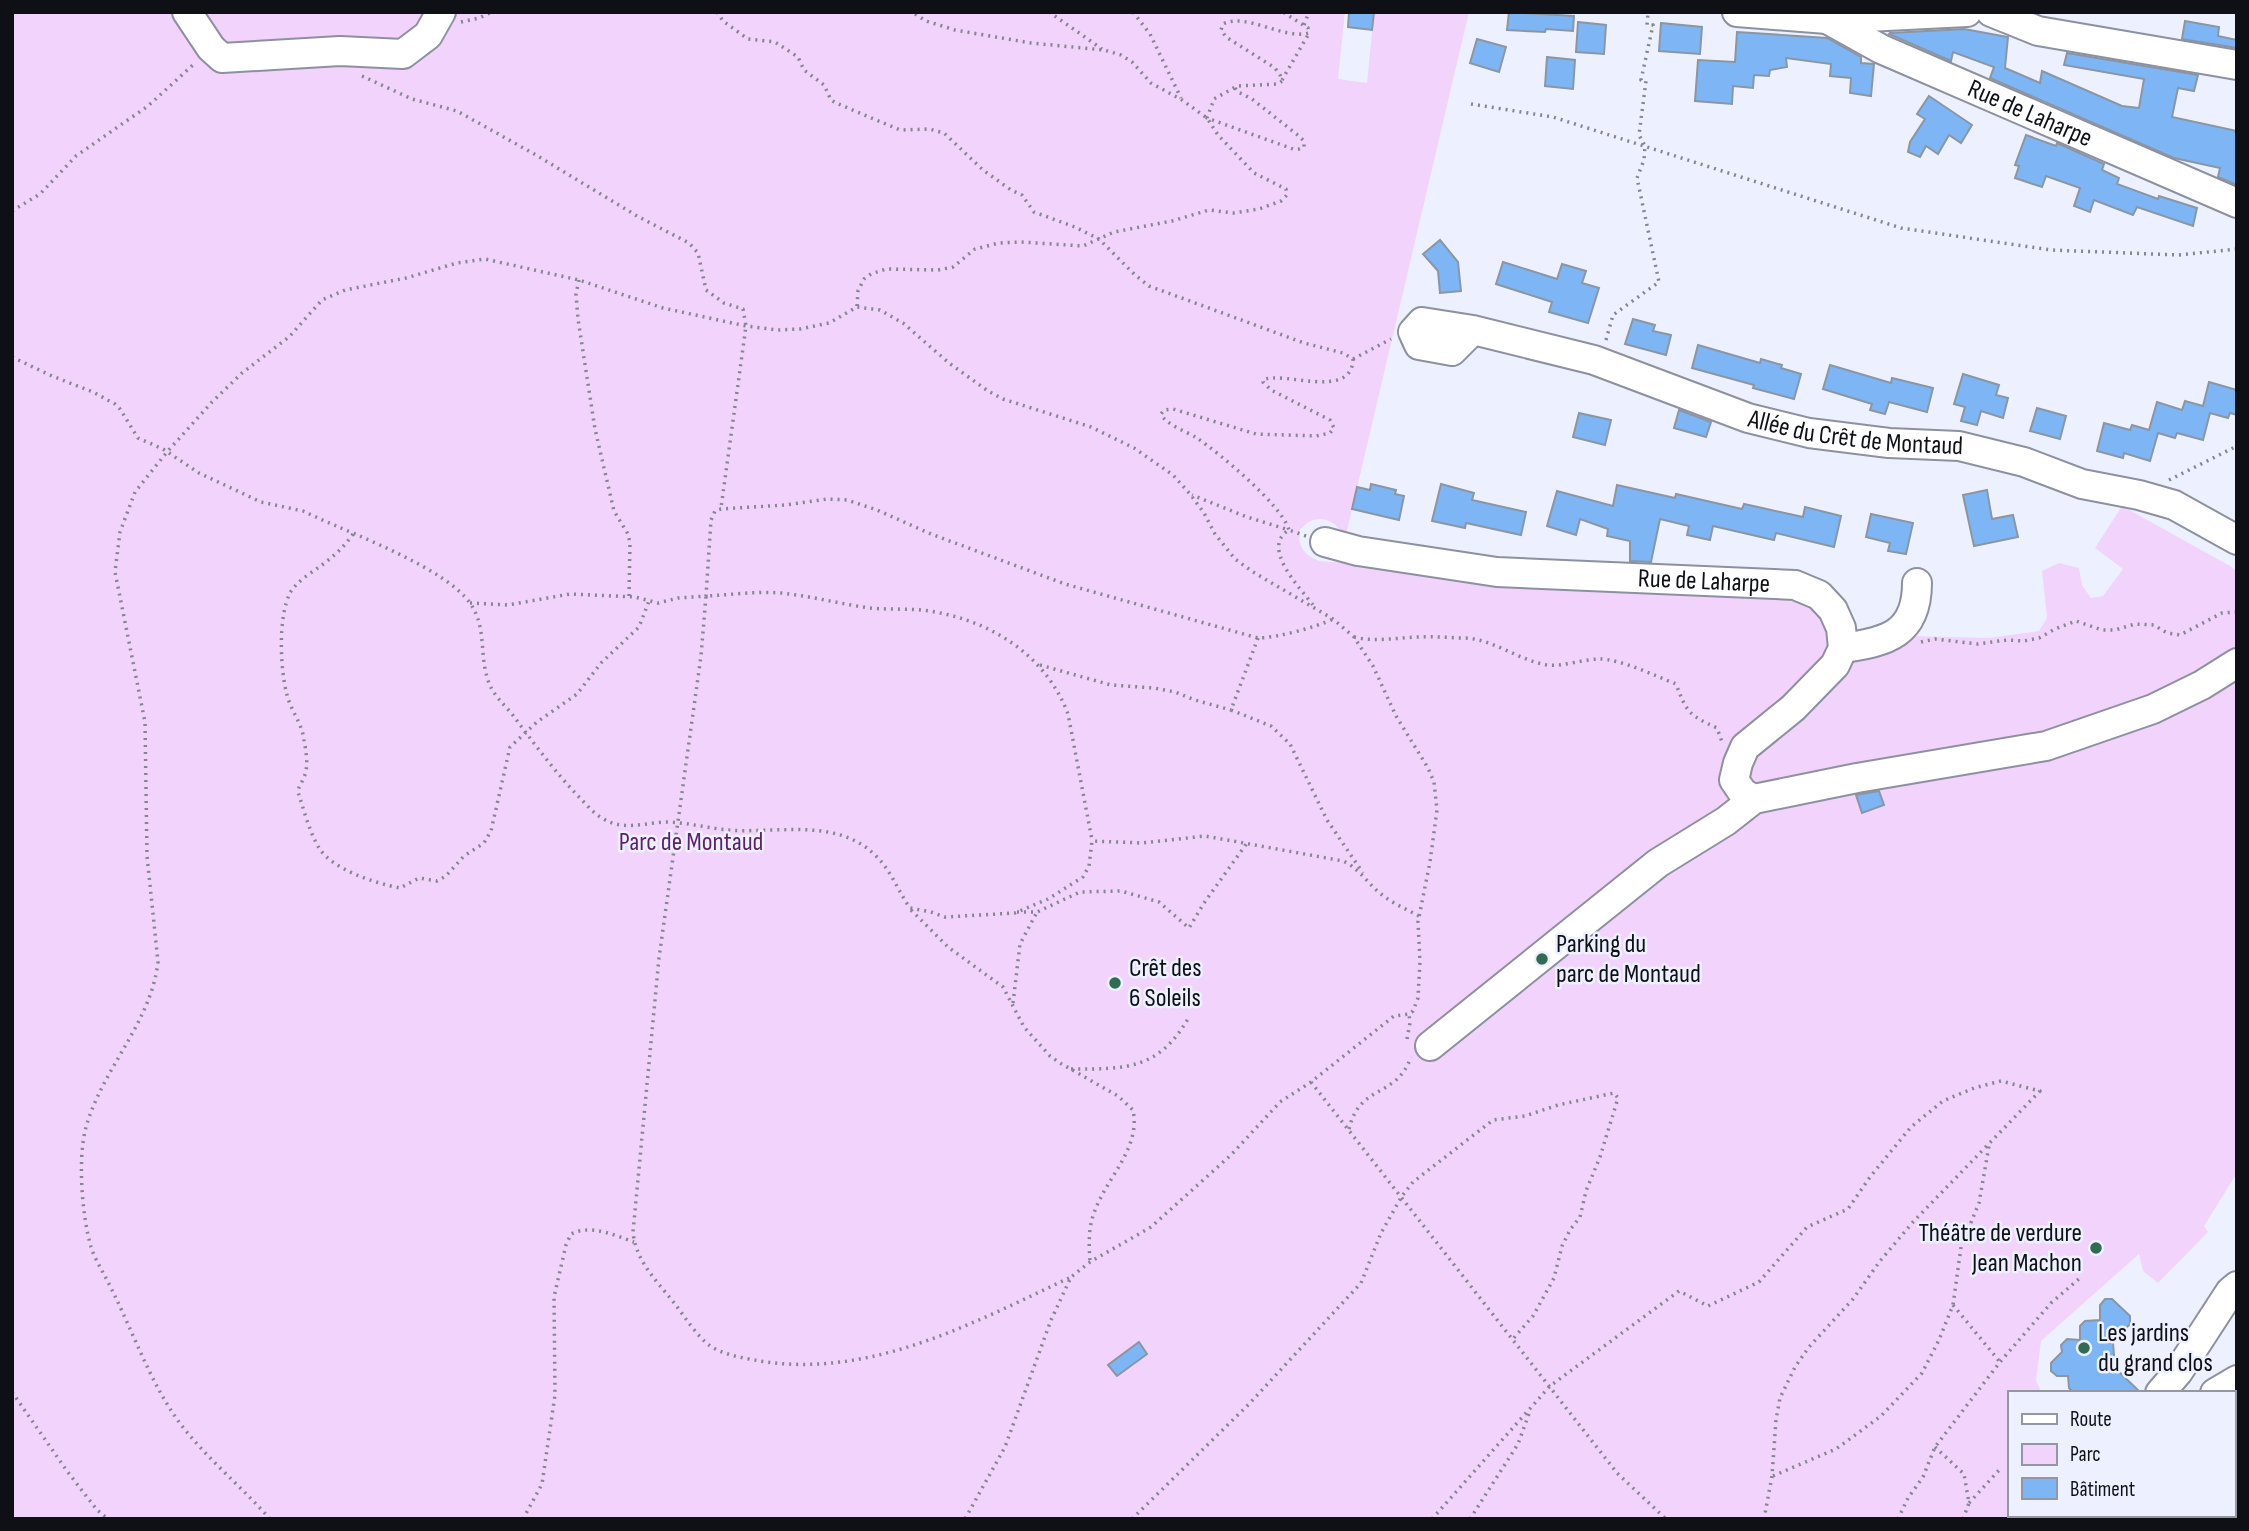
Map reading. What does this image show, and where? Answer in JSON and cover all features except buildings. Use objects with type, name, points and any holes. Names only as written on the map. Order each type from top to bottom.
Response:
[{"type":"street","points":[[187,12],[211,48],[222,58],[340,51],[403,54],[429,35],[439,16]]},
{"type":"street","points":[[1737,12],[1826,19],[1967,12]]},
{"type":"street","points":[[1991,12],[2038,30],[2237,65]]},
{"type":"street","name":"Rue de Laharpe","points":[[1826,19],[1881,49],[2237,203]]},
{"type":"street","name":"Allée du Crêt de Montaud","points":[[1413,332],[1422,321],[1472,330],[1599,362],[1748,418],[1822,434],[1889,443],[1959,446],[2024,462],[2082,484],[2174,505],[2237,539]]},
{"type":"street","points":[[2237,524],[2232,527],[2237,539]]},
{"type":"street","name":"Rue de Laharpe","points":[[1325,542],[1358,551],[1497,572],[1795,585],[1819,595],[1833,610],[1849,647]]},
{"type":"street","points":[[1849,647],[1888,639],[1905,625],[1914,613],[1917,583]]},
{"type":"street","points":[[1754,799],[1743,793],[1734,780],[1745,747],[1793,708],[1849,647],[1855,627],[1851,615],[1833,587]]},
{"type":"street","points":[[1415,1047],[1658,863],[1726,821],[1754,799],[1857,778],[2046,746],[2153,709],[2202,685],[2237,663]]},
{"type":"street","points":[[2176,1386],[2230,1292],[2237,1286]]},
{"type":"street","points":[[2218,1391],[2237,1380]]},
{"type":"path","points":[[439,16],[452,22],[471,21],[492,12]]},
{"type":"path","points":[[717,12],[723,21],[748,39],[775,42],[798,57],[804,70],[824,85],[831,100],[836,103],[900,130],[944,133],[983,170],[1010,190],[1023,195],[1034,212],[1100,239],[1149,286],[1304,343],[1343,353],[1353,359]]},
{"type":"path","points":[[912,12],[937,25],[955,30],[1031,43],[1104,50]]},
{"type":"path","points":[[1049,12],[1104,50],[1127,59],[1151,83],[1207,118],[1293,149],[1304,147],[1304,141],[1299,136],[1236,88]]},
{"type":"path","points":[[1133,12],[1150,34],[1182,100]]},
{"type":"path","points":[[1207,118],[1214,99],[1239,86],[1278,84],[1282,81],[1309,33],[1309,29],[1283,12]]},
{"type":"path","points":[[1304,25],[1309,12]]},
{"type":"path","points":[[1599,362],[1613,316],[1659,282],[1637,178],[1644,160],[1645,146],[1639,135],[1646,81],[1642,80],[1653,25],[1647,25],[1648,12]]},
{"type":"path","points":[[1282,81],[1275,68],[1226,37],[1222,26],[1225,22],[1235,21],[1297,34],[1309,33]]},
{"type":"path","points":[[12,211],[40,194],[87,147],[148,106],[211,48]]},
{"type":"path","points":[[356,75],[412,99],[457,111],[637,216],[689,243],[698,253],[706,290],[724,303],[743,309],[746,326],[721,509]]},
{"type":"path","points":[[1471,104],[1553,117],[1901,228],[2051,250],[2179,255],[2237,249]]},
{"type":"path","points":[[857,307],[858,291],[864,279],[887,269],[939,270],[953,267],[975,249],[999,243],[1086,246],[1114,232],[1172,222],[1209,210],[1234,213],[1259,209],[1285,198],[1286,189],[1254,173],[1217,135],[1207,118]]},
{"type":"path","points":[[270,1519],[194,1439],[170,1408],[143,1359],[91,1245],[81,1166],[85,1130],[93,1107],[142,1014],[156,979],[158,962],[148,883],[145,722],[115,572],[116,551],[126,511],[135,492],[167,452],[230,384],[281,345],[312,309],[333,294],[485,258],[579,280],[663,308],[746,326],[778,330],[800,329],[829,323],[857,307],[873,308],[892,316],[988,391],[1082,423],[1134,448],[1173,475],[1190,494],[1215,534],[1235,559],[1333,619],[1353,637],[1373,666],[1396,716],[1422,755],[1434,782],[1436,824],[1419,916],[1418,998],[1413,1011],[1394,1016],[1311,1082],[1280,1102],[1231,1155],[1151,1227],[1090,1262],[1071,1278],[954,1332],[883,1354],[808,1365],[783,1365],[747,1359],[718,1350],[708,1343],[647,1271],[634,1242],[633,1232],[659,958],[701,656],[711,520],[715,512],[721,509],[828,499],[847,500],[1065,584],[1258,638],[1269,638],[1333,619]]},
{"type":"path","points":[[579,280],[576,295],[578,319],[595,429],[614,511],[628,534],[629,596]]},
{"type":"path","points":[[1353,359],[1392,338],[1413,332]]},
{"type":"path","points":[[12,357],[115,404],[138,438],[167,452],[185,466],[271,505],[303,511],[442,578],[459,590],[470,603],[481,624],[486,674],[490,687],[524,733],[600,818],[624,826],[677,823],[747,831],[814,830],[845,837],[875,855],[895,879],[910,908],[948,947],[1003,987],[1024,1027],[1050,1056],[1118,1096],[1133,1110],[1135,1120],[1132,1143],[1093,1214],[1090,1262]]},
{"type":"path","points":[[1289,530],[1278,510],[1233,468],[1206,444],[1166,421],[1161,414],[1164,410],[1173,410],[1256,434],[1316,436],[1330,433],[1334,428],[1330,420],[1271,390],[1263,380],[1270,377],[1311,382],[1332,381],[1346,375],[1353,359]]},
{"type":"path","points":[[2139,495],[2237,446]]},
{"type":"path","points":[[1190,494],[1247,517],[1325,542]]},
{"type":"path","points":[[1289,530],[1283,533],[1279,540],[1281,559],[1289,575],[1314,607]]},
{"type":"path","points":[[353,534],[331,558],[301,581],[292,591],[284,610],[283,662],[287,696],[302,728],[305,750],[305,776],[298,792],[312,834],[323,853],[357,876],[400,888],[419,878],[442,878],[468,853],[484,844],[509,751],[524,733],[577,694],[601,663],[639,627],[649,601]]},
{"type":"path","points":[[470,603],[508,605],[570,594],[629,596],[662,603],[678,598],[778,593],[875,608],[929,611],[983,626],[997,633],[1027,653],[1059,692],[1068,714],[1092,841],[1089,866],[1083,877],[1048,899],[1015,912]]},
{"type":"path","points":[[1888,639],[1910,644],[1935,639],[1978,644],[2007,640],[2024,641],[2039,638],[2076,621],[2102,630],[2116,630],[2136,624],[2154,625],[2167,633],[2180,635],[2222,614],[2237,612]]},
{"type":"path","points":[[1353,637],[1470,638],[1499,646],[1525,660],[1550,666],[1582,659],[1604,659],[1646,672],[1676,684],[1685,707],[1694,718],[1717,728],[1723,740],[1722,752]]},
{"type":"path","points":[[1231,710],[1258,638]]},
{"type":"path","points":[[1037,663],[1111,685],[1175,692],[1271,726],[1290,744],[1324,814],[1366,878]]},
{"type":"path","points":[[1092,841],[1142,842],[1205,836],[1343,861],[1355,867],[1380,893],[1419,916]]},
{"type":"path","points":[[910,908],[945,917],[1037,912],[1080,892],[1121,891],[1159,902],[1189,928],[1247,843]]},
{"type":"path","points":[[1013,1003],[1020,944],[1037,912]]},
{"type":"path","points":[[1349,1129],[1352,1115],[1361,1102],[1386,1088],[1403,1073],[1415,1047],[1409,1014]]},
{"type":"path","points":[[1069,1069],[1113,1069],[1147,1062],[1180,1034],[1189,1017]]},
{"type":"path","points":[[1432,1519],[1550,1386],[1679,1291],[1709,1307],[1759,1282],[1807,1227],[1848,1209],[1911,1127],[1943,1101],[1974,1088],[2001,1081],[2040,1091],[1913,1222],[1795,1367],[1780,1398],[1765,1519]]},
{"type":"path","points":[[1311,1082],[1617,1473],[1666,1519]]},
{"type":"path","points":[[1132,1519],[1249,1404],[1361,1283],[1381,1233],[1413,1182],[1493,1120],[1525,1116],[1558,1105],[1614,1093],[1618,1098],[1616,1108],[1586,1191],[1580,1217],[1562,1246],[1554,1278],[1533,1315],[1514,1339]]},
{"type":"path","points":[[1772,1476],[1836,1449],[1881,1416],[1922,1373],[1953,1305],[1961,1247],[1979,1203],[1989,1144]]},
{"type":"path","points":[[523,1519],[542,1484],[555,1395],[554,1297],[566,1244],[571,1234],[584,1230],[606,1233],[634,1242]]},
{"type":"path","points":[[965,1519],[1005,1447],[1051,1320],[1071,1278]]},
{"type":"path","points":[[1899,1519],[1908,1498],[1923,1477],[1935,1447],[2000,1362],[2051,1303],[2080,1278]]},
{"type":"path","points":[[1953,1305],[2000,1362]]},
{"type":"path","points":[[12,1392],[67,1471],[97,1510],[108,1519]]},
{"type":"path","points":[[1469,1519],[1518,1444],[1530,1409]]},
{"type":"path","points":[[1935,1447],[1964,1474],[1969,1503]]},
{"type":"path","points":[[1963,1519],[1969,1503],[2001,1468]]},
{"type":"green space","name":"Parc de Montaud","points":[[12,12],[1345,12],[1338,79],[1367,83],[1374,12],[1469,12],[1345,539],[1331,522],[1312,520],[1300,530],[1300,541],[1309,556],[1319,561],[1803,597],[1835,634],[1989,638],[2039,631],[2047,618],[2042,571],[2059,563],[2079,568],[2082,585],[2091,598],[2103,596],[2123,569],[2095,548],[2122,506],[2237,571],[2237,1173],[2204,1226],[2208,1232],[2158,1283],[2143,1271],[2139,1254],[2041,1341],[2036,1381],[2041,1391],[2008,1391],[2008,1517],[2018,1517],[2016,1519],[12,1519]]},
{"type":"green space","points":[[2237,1400],[2237,1519],[2066,1519],[2235,1517]]},
{"type":"place","name":"Parking du parc de Montaud","points":[[1542,959]]},
{"type":"place","name":"Crêt des 6 Soleils","points":[[1115,983]]},
{"type":"place","name":"Théâtre de verdure Jean Machon","points":[[2096,1248]]},
{"type":"place","name":"Les jardins du grand clos","points":[[2084,1348]]}]
